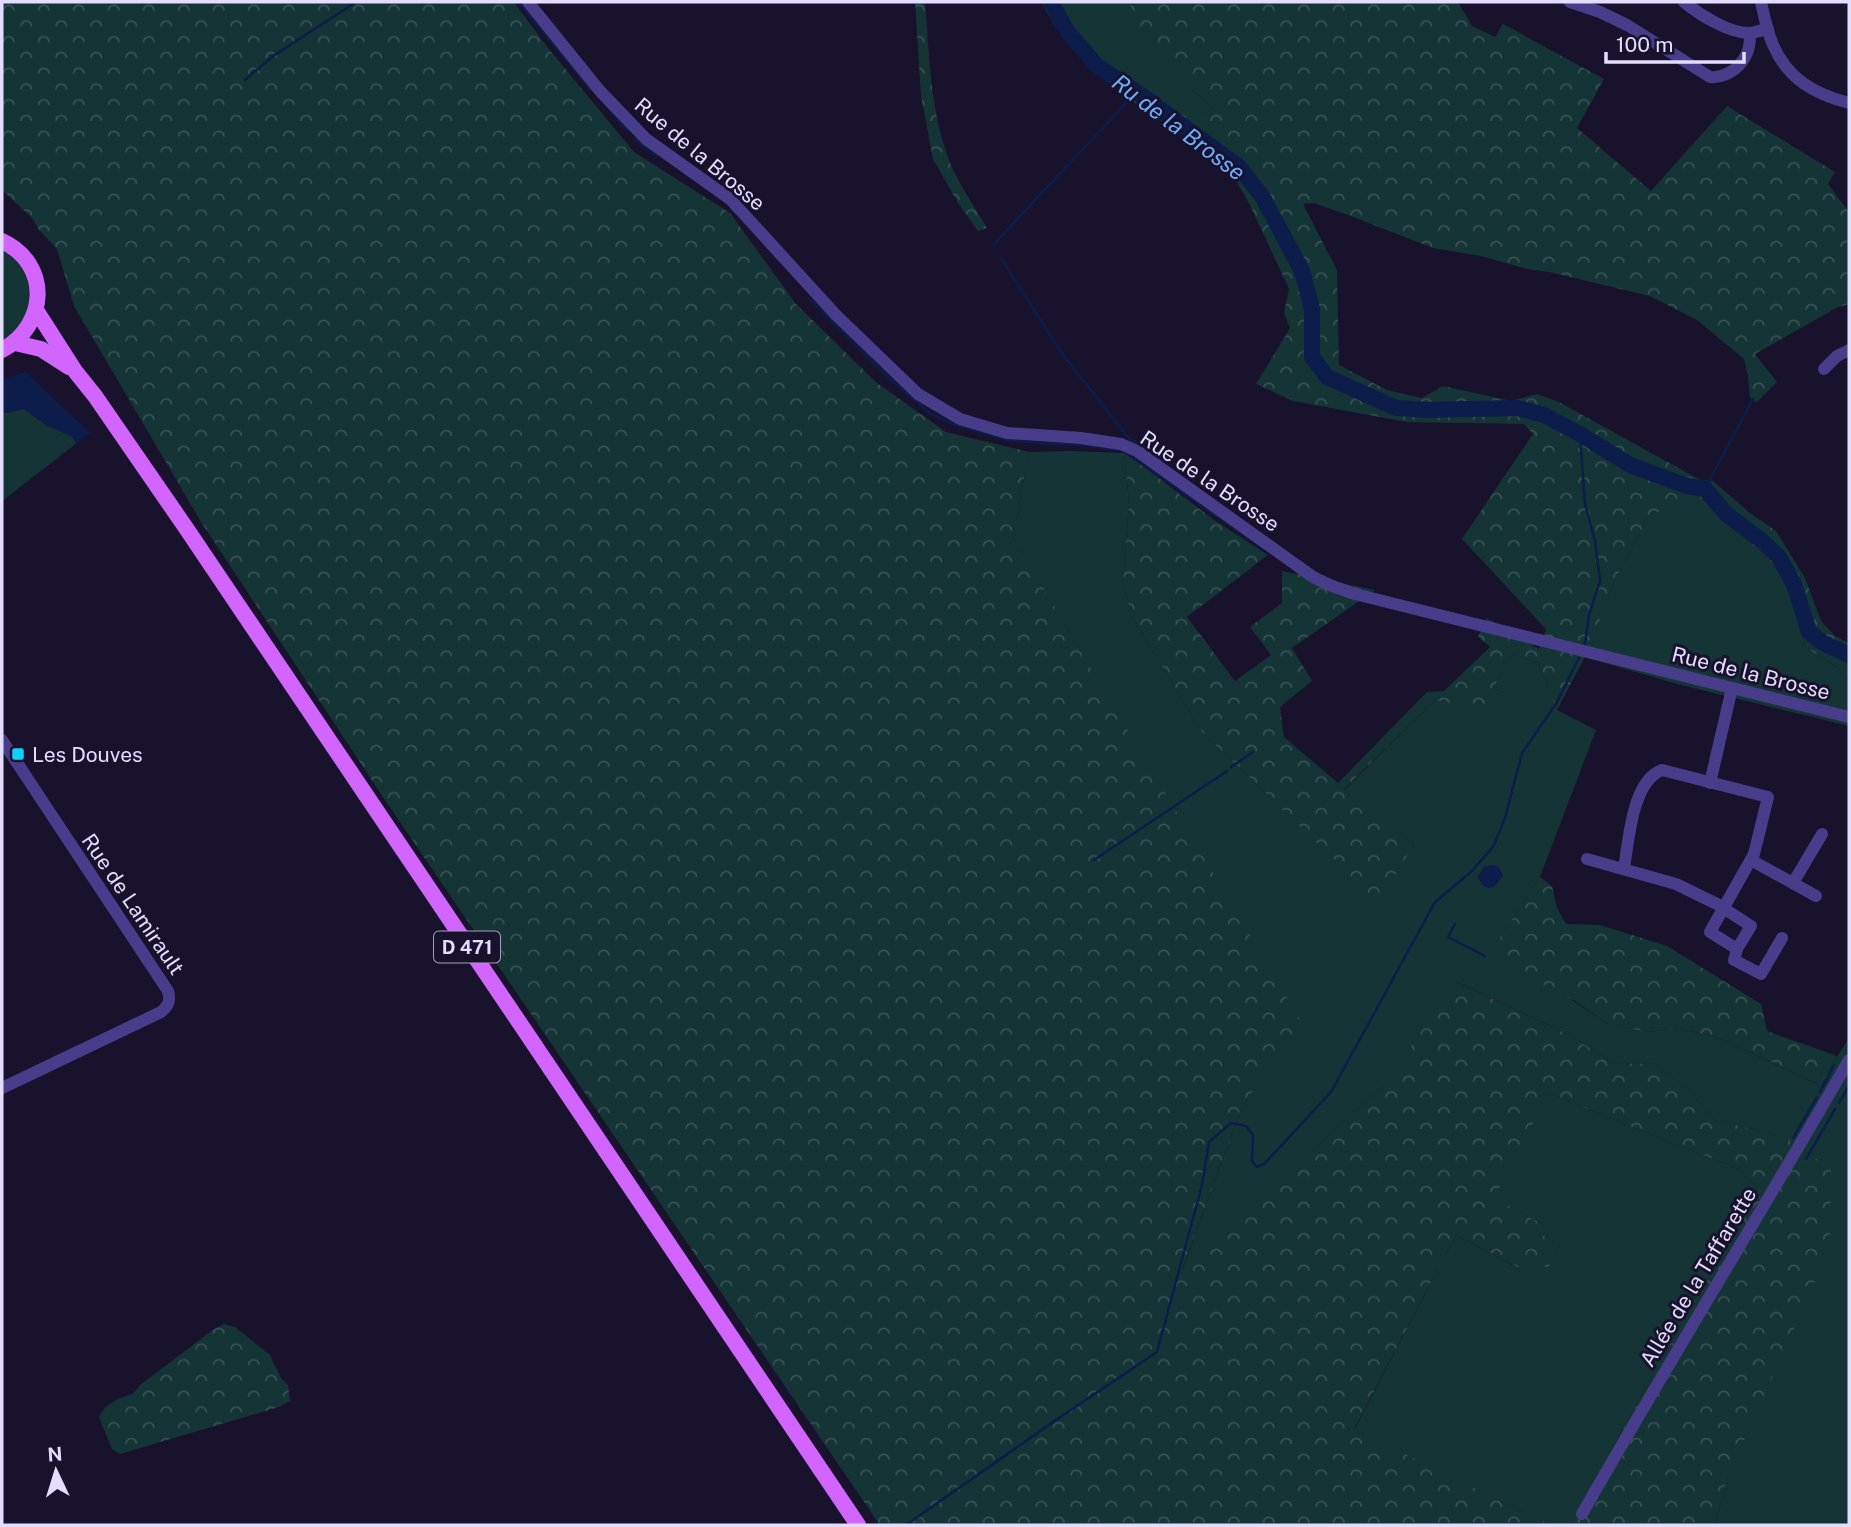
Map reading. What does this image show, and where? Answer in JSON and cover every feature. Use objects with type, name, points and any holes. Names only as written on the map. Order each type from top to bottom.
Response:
[{"type":"main road","points":[[2,241],[11,245],[25,258],[34,274],[38,291],[36,310],[28,328],[8,346]]},
{"type":"main road","name":"D 471","points":[[36,310],[858,1525]]},
{"type":"main road","name":"D 471","points":[[8,346],[41,349],[75,371]]},
{"type":"street","name":"Rue de la Brosse","points":[[528,2],[600,91],[646,139],[730,200],[836,315],[918,394],[960,419],[1007,433],[1081,438],[1121,444],[1138,451],[1313,577],[1355,594],[1849,717]]},
{"type":"street","points":[[1570,2],[1627,25],[1710,77],[1719,78],[1735,70],[1751,42],[1749,33]]},
{"type":"street","points":[[1685,2],[1712,21],[1749,33],[1768,29]]},
{"type":"street","points":[[1761,2],[1774,47],[1800,82],[1816,92],[1849,103]]},
{"type":"street","points":[[1824,369],[1837,356],[1849,350]]},
{"type":"street","points":[[1710,783],[1732,688]]},
{"type":"street","name":"Rue de Lamirault","points":[[2,740],[169,991],[170,997],[167,1007],[161,1012],[2,1088]]},
{"type":"street","points":[[1624,868],[1637,799],[1654,773],[1662,770],[1768,797],[1754,854],[1710,932],[1737,949]]},
{"type":"street","points":[[1793,883],[1822,834]]},
{"type":"street","points":[[1587,859],[1676,884],[1724,908],[1751,926],[1737,949],[1734,960],[1761,974],[1783,939]]},
{"type":"street","points":[[1751,860],[1816,896]]},
{"type":"street","name":"Allée de la Taffarette","points":[[1582,1514],[1849,1060]]},
{"type":"green space","points":[[2,2],[514,2],[548,48],[634,152],[730,213],[796,304],[877,383],[946,432],[1029,452],[1013,537],[1301,1021],[1241,1109],[1182,1270],[1383,1086],[1456,982],[1570,1035],[1613,1063],[1655,1064],[1689,1090],[1714,1120],[1788,1137],[1797,1157],[1831,1160],[1830,1248],[1728,1476],[1715,1525],[1569,1525],[1757,1189],[1741,1170],[1549,1093],[1494,1198],[1544,1225],[1540,1234],[1560,1245],[1548,1268],[1527,1257],[1521,1269],[1456,1235],[1354,1429],[1550,1525],[875,1525],[879,1524],[387,803],[201,522],[74,306],[57,249],[32,218],[2,190]]},
{"type":"green space","points":[[915,2],[925,2],[931,77],[941,134],[954,172],[987,228],[978,231],[958,203],[933,159],[921,96]]},
{"type":"green space","points":[[1041,2],[1059,2],[1072,28],[1103,64],[1177,114],[1204,114],[1213,108],[1149,46],[1130,15],[1131,5],[1135,2],[1458,2],[1472,26],[1495,37],[1503,24],[1604,79],[1577,128],[1651,191],[1727,106],[1835,172],[1828,184],[1849,212],[1849,304],[1836,308],[1755,354],[1777,382],[1757,402],[1750,398],[1744,359],[1697,320],[1650,296],[1481,256],[1433,248],[1314,203],[1303,204],[1337,270],[1339,365],[1387,390],[1422,398],[1443,386],[1511,401],[1537,394],[1559,402],[1700,480],[1713,481],[1776,531],[1805,578],[1821,621],[1835,636],[1849,643],[1849,682],[1838,668],[1805,647],[1790,585],[1765,557],[1700,499],[1649,515],[1614,582],[1591,645],[1557,710],[1538,663],[1513,654],[1493,689],[1506,693],[1489,711],[1435,700],[1344,789],[1414,845],[1378,902],[1202,732],[1140,630],[1131,613],[1123,582],[1129,502],[1124,453],[1214,520],[1268,555],[1187,617],[1235,681],[1271,655],[1250,627],[1282,603],[1282,571],[1375,590],[1292,648],[1312,681],[1280,707],[1284,737],[1338,783],[1427,692],[1444,691],[1490,647],[1478,637],[1486,618],[1539,649],[1546,629],[1462,539],[1533,434],[1524,424],[1407,422],[1293,401],[1256,384],[1290,328],[1284,313],[1289,289],[1250,205],[1230,170],[1198,145],[1137,105],[1085,61],[1056,28]]},
{"type":"green space","points":[[1059,2],[1135,2],[1131,5],[1189,87],[1213,108],[1204,114],[1177,114],[1103,64],[1072,28]]},
{"type":"green space","points":[[2,245],[19,256],[34,288],[26,323],[2,343]]},
{"type":"green space","points":[[24,409],[46,425],[71,436],[77,443],[2,501],[2,412]]},
{"type":"green space","points":[[1029,452],[1124,453],[1129,502],[1123,582],[1131,613],[1202,732],[1378,901],[1414,845],[1344,790],[1435,700],[1506,693],[1493,689],[1513,654],[1538,663],[1557,710],[1596,730],[1540,877],[1493,948],[1610,1025],[1648,1032],[1675,1028],[1717,1037],[1819,1085],[1849,1038],[1849,1525],[1715,1525],[1797,1157],[1787,1137],[1714,1120],[1689,1090],[1655,1064],[1613,1063],[1570,1035],[1457,982],[1383,1086],[1182,1271],[1241,1109],[1300,1021],[1013,537]]},
{"type":"green space","points":[[1700,498],[1765,557],[1790,585],[1805,647],[1838,668],[1849,682],[1849,726],[1677,684],[1584,657],[1614,582],[1649,515]]},
{"type":"green space","points":[[1540,877],[1552,886],[1557,908],[1566,924],[1600,925],[1667,946],[1761,1004],[1767,1031],[1837,1056],[1820,1085],[1717,1037],[1675,1028],[1648,1032],[1610,1025],[1575,1001],[1505,965],[1493,948]]},
{"type":"green space","points":[[1549,1093],[1741,1170],[1757,1189],[1569,1525],[1550,1525],[1354,1430],[1456,1235],[1520,1269],[1527,1257],[1548,1267],[1560,1245],[1539,1234],[1544,1225],[1493,1198]]},
{"type":"green space","points":[[224,1324],[235,1327],[270,1355],[281,1378],[288,1385],[290,1401],[279,1407],[120,1454],[112,1449],[99,1417],[105,1408],[118,1399],[133,1394],[140,1385]]},
{"type":"water","points":[[26,372],[90,433],[77,443],[71,436],[46,425],[25,409],[2,412],[2,379]]},
{"type":"water","points":[[1484,867],[1499,867],[1503,876],[1494,887],[1488,888],[1482,885],[1478,876]]},
{"type":"waterway","points":[[245,80],[273,56],[356,2]]},
{"type":"waterway","points":[[518,2],[591,90]]},
{"type":"waterway","name":"Ru de la Brosse","points":[[1051,2],[1067,31],[1097,66],[1239,167],[1262,196],[1302,271],[1312,309],[1312,357],[1327,377],[1396,408],[1517,408],[1544,415],[1630,465],[1687,486],[1705,489],[1726,514],[1779,557],[1794,584],[1809,632],[1823,643],[1849,655]]},
{"type":"waterway","points":[[1116,113],[1137,93]]},
{"type":"waterway","points":[[603,102],[628,131]]},
{"type":"waterway","points":[[994,245],[1114,116]]},
{"type":"waterway","points":[[635,139],[657,156]]},
{"type":"waterway","points":[[1001,258],[1063,355],[1128,437],[1164,463]]},
{"type":"waterway","points":[[811,300],[890,379],[931,414],[956,425],[1008,440],[1118,450]]},
{"type":"waterway","points":[[1705,489],[1753,399]]},
{"type":"waterway","points":[[1580,434],[1585,504],[1595,541],[1600,581],[1589,615],[1585,644]]},
{"type":"waterway","points":[[1126,453],[1264,549]]},
{"type":"waterway","points":[[906,1525],[1157,1352],[1202,1185],[1209,1142],[1231,1123],[1246,1126],[1253,1135],[1252,1161],[1257,1167],[1264,1164],[1331,1092],[1435,902],[1471,872],[1493,847],[1505,818],[1522,753],[1556,704],[1579,658]]},
{"type":"waterway","points":[[1231,767],[1253,752]]},
{"type":"waterway","points":[[1094,860],[1227,771]]},
{"type":"waterway","points":[[1455,924],[1448,937],[1485,956]]},
{"type":"waterway","points":[[1820,1092],[1834,1065]]},
{"type":"waterway","points":[[1839,1103],[1849,1086]]},
{"type":"waterway","points":[[1793,1138],[1817,1097]]},
{"type":"waterway","points":[[1806,1159],[1835,1109]]},
{"type":"place","name":"Les Douves","points":[[18,754]]}]
